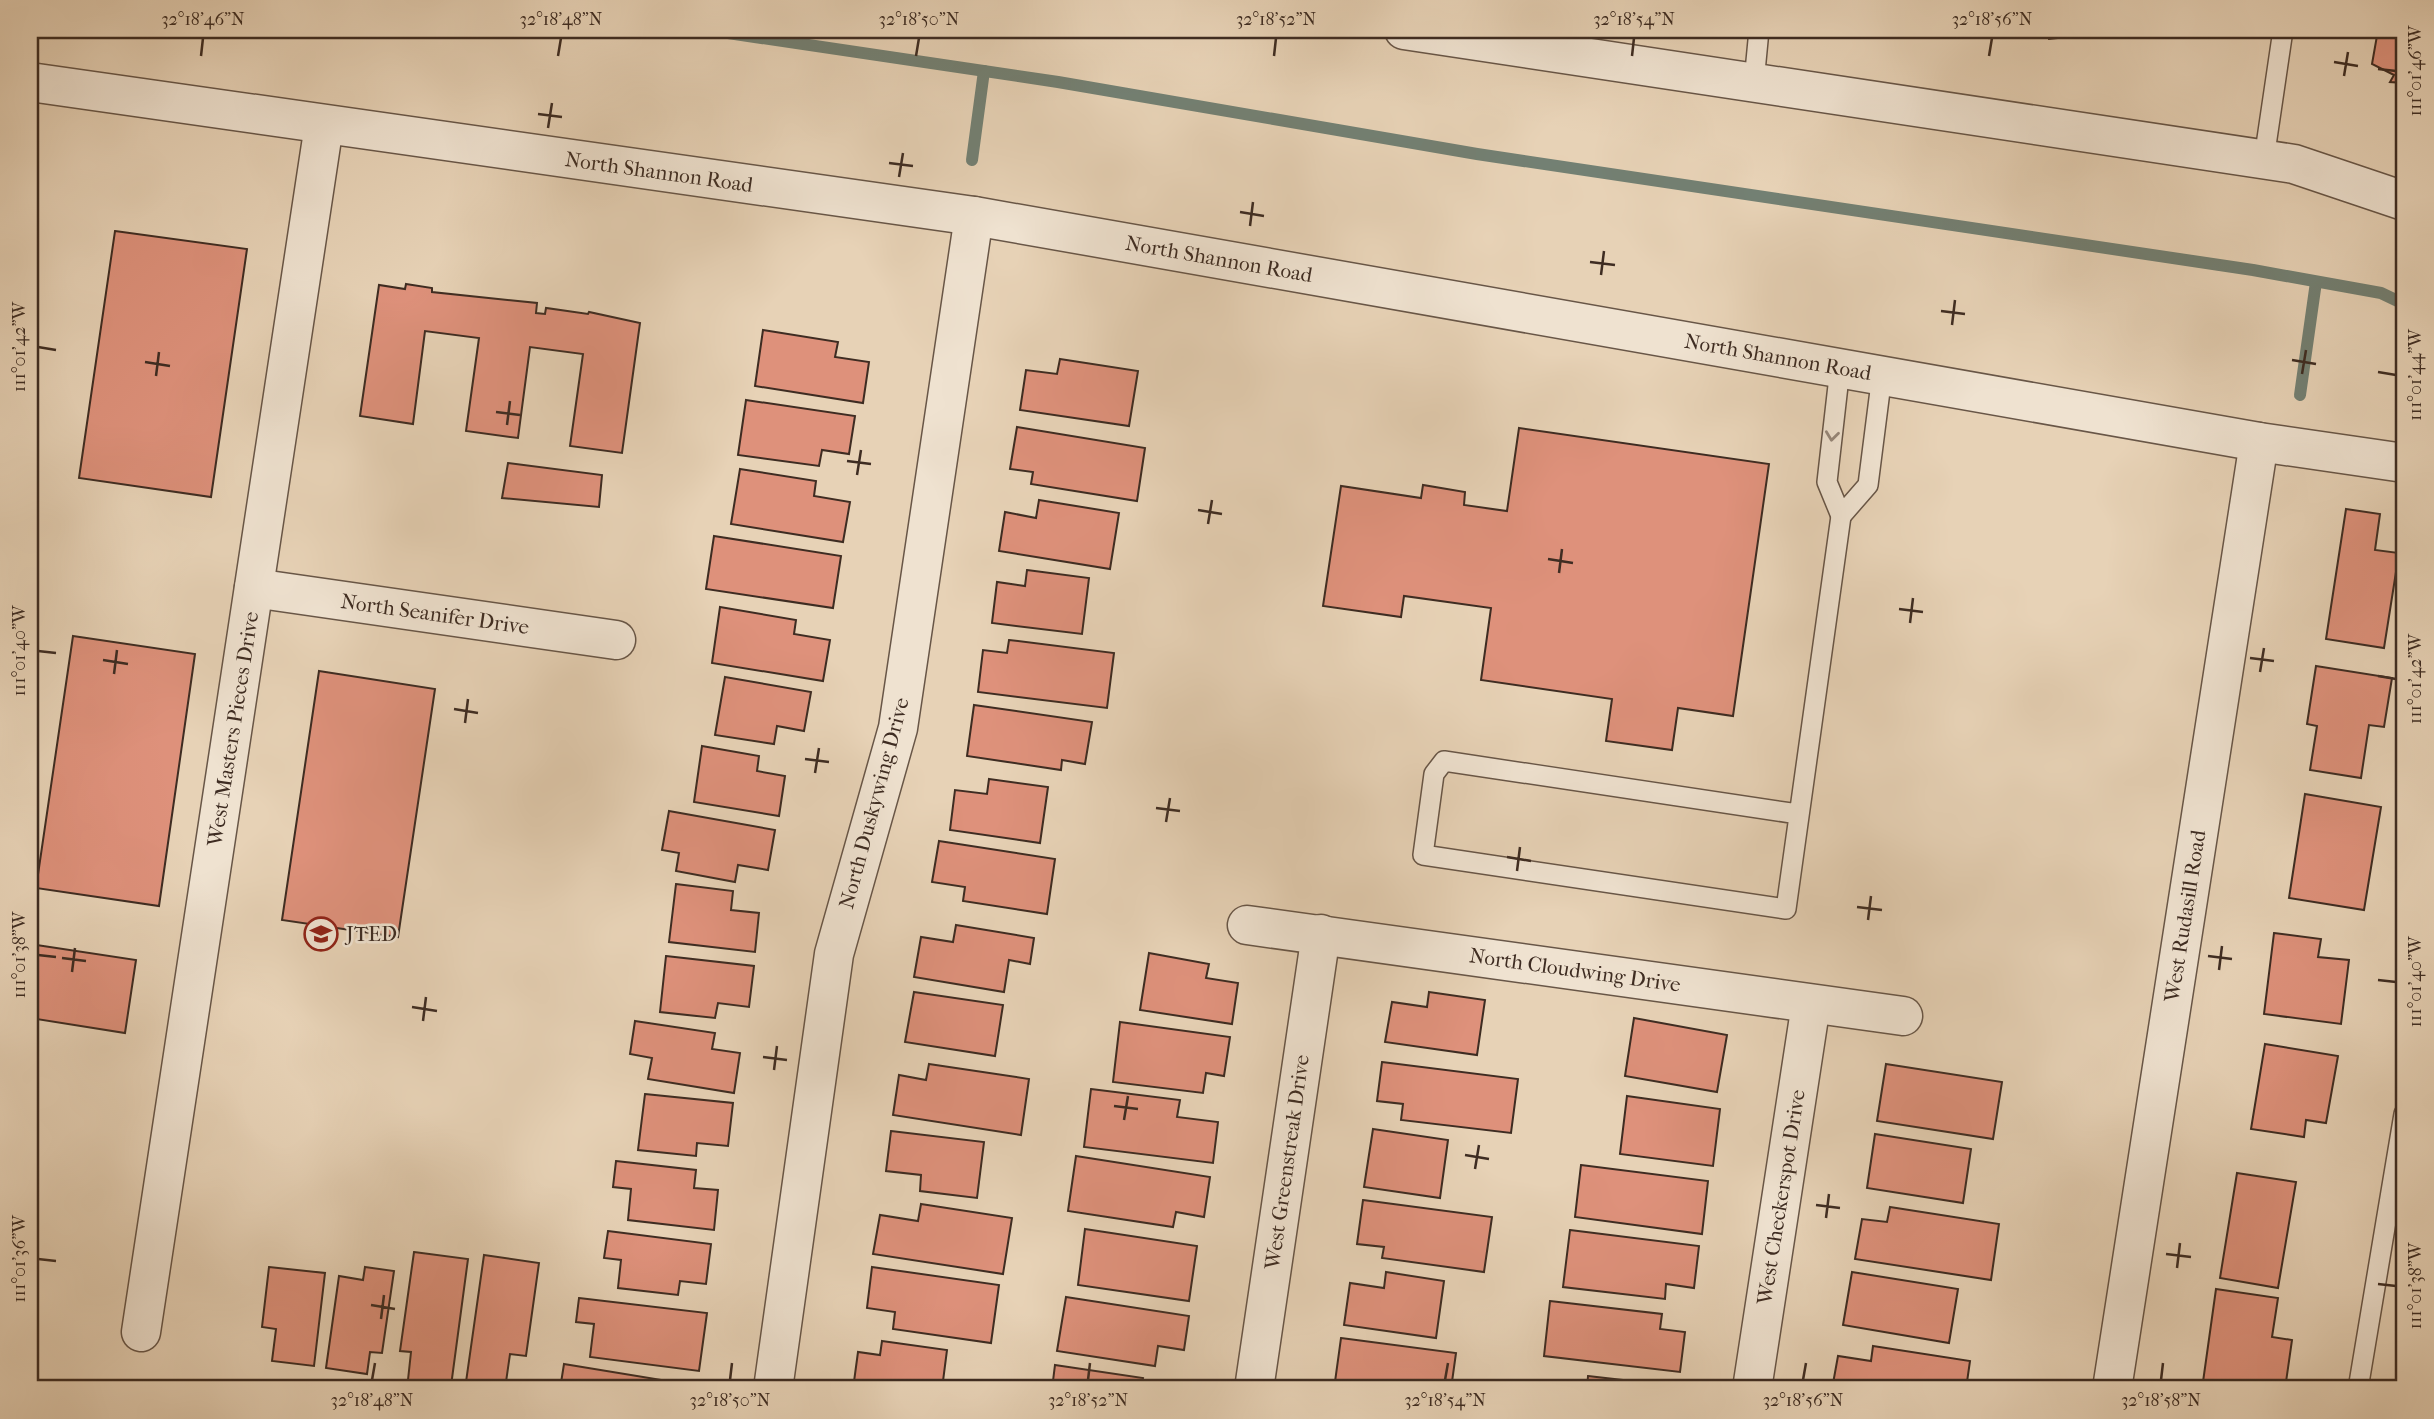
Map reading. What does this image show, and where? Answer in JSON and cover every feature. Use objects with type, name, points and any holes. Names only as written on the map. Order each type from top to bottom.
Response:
[{"type":"street","points":[[1404,30],[1497,37],[1754,82],[2294,164],[2404,201]]},
{"type":"street","name":"North Shannon Road","points":[[30,82],[974,216],[2259,442],[2404,463]]},
{"type":"street","name":"West Masters Pieces Drive","points":[[141,1332],[324,125]]},
{"type":"street","name":"North Duskywing Drive","points":[[773,1389],[834,954],[898,728],[974,216]]},
{"type":"street","name":"West Rudasill Road","points":[[2112,1389],[2259,442]]},
{"type":"street","name":"North Seanifer Drive","points":[[254,588],[616,640]]},
{"type":"street","name":"North Cloudwing Drive","points":[[1247,925],[1903,1016]]},
{"type":"street","name":"West Greenstreak Drive","points":[[1254,1389],[1321,934]]},
{"type":"street","name":"West Checkerspot Drive","points":[[1752,1389],[1811,1004]]},
{"type":"lane","points":[[1754,82],[1759,30]]},
{"type":"lane","points":[[2264,159],[2283,30]]},
{"type":"lane","points":[[1798,814],[1444,761],[1434,774],[1423,855],[1786,909],[1841,516],[1827,482],[1840,368]]},
{"type":"lane","points":[[1841,516],[1868,485],[1882,375]]},
{"type":"lane","points":[[2358,1389],[2404,1114]]},
{"type":"building","points":[[2047,30],[2136,30],[2049,39]]},
{"type":"building","points":[[2378,30],[2404,30],[2404,83],[2390,82],[2394,75],[2372,64]]},
{"type":"building","points":[[115,231],[247,249],[211,497],[79,478]]},
{"type":"building","points":[[406,284],[432,288],[432,292],[537,303],[536,313],[545,314],[546,308],[589,312],[640,323],[622,453],[570,446],[583,354],[530,347],[518,438],[466,431],[479,338],[425,331],[413,424],[360,416],[379,285],[405,289]]},
{"type":"building","points":[[763,330],[838,342],[835,357],[869,362],[863,403],[755,386]]},
{"type":"building","points":[[1060,359],[1138,371],[1129,426],[1020,410],[1026,370],[1057,374]]},
{"type":"building","points":[[746,400],[855,416],[849,454],[822,450],[819,466],[738,455]]},
{"type":"building","points":[[1017,427],[1145,448],[1137,501],[1031,484],[1033,472],[1010,469]]},
{"type":"building","points":[[1519,428],[1769,464],[1733,716],[1678,708],[1672,750],[1606,741],[1612,699],[1481,680],[1491,608],[1404,596],[1401,617],[1323,606],[1341,486],[1421,498],[1423,485],[1465,492],[1464,505],[1507,511]]},
{"type":"building","points":[[508,463],[602,475],[599,507],[502,498]]},
{"type":"building","points":[[740,469],[816,481],[814,496],[850,502],[843,542],[731,524]]},
{"type":"building","points":[[1039,500],[1119,513],[1110,569],[999,551],[1005,512],[1036,518]]},
{"type":"building","points":[[2346,509],[2380,514],[2375,550],[2399,553],[2384,648],[2326,639]]},
{"type":"building","points":[[714,536],[841,556],[833,608],[706,589]]},
{"type":"building","points":[[1027,570],[1089,578],[1082,634],[992,623],[997,582],[1025,586]]},
{"type":"building","points":[[720,607],[796,620],[794,634],[830,640],[823,681],[712,663]]},
{"type":"building","points":[[73,636],[195,654],[159,906],[36,888]]},
{"type":"building","points":[[1009,640],[1114,653],[1107,708],[978,692],[983,650],[1007,653]]},
{"type":"building","points":[[2316,666],[2392,678],[2384,727],[2369,725],[2361,778],[2310,770],[2317,726],[2307,724]]},
{"type":"building","points":[[319,671],[435,689],[398,937],[282,920]]},
{"type":"building","points":[[725,677],[811,692],[804,731],[777,726],[774,744],[715,735]]},
{"type":"building","points":[[974,705],[1092,722],[1085,764],[1062,760],[1061,770],[967,756]]},
{"type":"building","points":[[702,746],[759,756],[757,771],[785,776],[779,816],[694,802]]},
{"type":"building","points":[[989,779],[1048,787],[1040,843],[950,830],[955,790],[987,794]]},
{"type":"building","points":[[2305,794],[2381,807],[2364,910],[2289,898]]},
{"type":"building","points":[[669,811],[775,830],[768,870],[738,865],[735,882],[676,871],[679,853],[662,850]]},
{"type":"building","points":[[939,841],[1055,859],[1047,914],[963,901],[965,887],[932,882]]},
{"type":"building","points":[[676,884],[733,891],[731,910],[759,913],[755,952],[669,942]]},
{"type":"building","points":[[956,925],[1034,938],[1030,964],[1009,960],[1004,992],[914,977],[921,937],[953,942]]},
{"type":"building","points":[[2274,933],[2321,939],[2318,957],[2349,960],[2341,1024],[2264,1014]]},
{"type":"building","points":[[30,944],[136,960],[125,1033],[30,1018]]},
{"type":"building","points":[[1149,953],[1209,964],[1206,978],[1238,983],[1232,1024],[1140,1010]]},
{"type":"building","points":[[666,956],[754,966],[749,1007],[718,1003],[715,1018],[660,1012]]},
{"type":"building","points":[[914,992],[1003,1005],[995,1056],[905,1042]]},
{"type":"building","points":[[1429,992],[1485,1000],[1477,1055],[1385,1042],[1392,1002],[1427,1007]]},
{"type":"building","points":[[1634,1018],[1727,1035],[1717,1092],[1625,1076]]},
{"type":"building","points":[[635,1021],[715,1033],[712,1049],[740,1053],[734,1093],[648,1079],[652,1058],[630,1054]]},
{"type":"building","points":[[1120,1022],[1230,1037],[1224,1076],[1206,1073],[1203,1093],[1113,1082]]},
{"type":"building","points":[[2265,1044],[2338,1056],[2326,1123],[2306,1120],[2304,1137],[2251,1129]]},
{"type":"building","points":[[1382,1062],[1518,1079],[1511,1133],[1401,1120],[1403,1104],[1377,1101]]},
{"type":"building","points":[[929,1064],[1029,1079],[1021,1135],[893,1115],[899,1075],[926,1080]]},
{"type":"building","points":[[1886,1064],[2002,1082],[1993,1139],[1877,1121]]},
{"type":"building","points":[[1091,1089],[1180,1100],[1177,1117],[1218,1122],[1213,1163],[1084,1147]]},
{"type":"building","points":[[645,1094],[733,1103],[728,1146],[697,1143],[696,1156],[638,1150]]},
{"type":"building","points":[[1627,1096],[1720,1109],[1713,1166],[1620,1154]]},
{"type":"building","points":[[1373,1129],[1448,1140],[1440,1198],[1364,1187]]},
{"type":"building","points":[[891,1131],[984,1142],[977,1198],[920,1191],[921,1175],[886,1171]]},
{"type":"building","points":[[1875,1134],[1971,1149],[1963,1203],[1867,1188]]},
{"type":"building","points":[[1076,1156],[1210,1177],[1204,1217],[1176,1212],[1173,1227],[1068,1211]]},
{"type":"building","points":[[616,1161],[696,1170],[694,1188],[718,1190],[714,1230],[628,1220],[631,1189],[613,1187]]},
{"type":"building","points":[[1581,1165],[1708,1181],[1702,1234],[1575,1217]]},
{"type":"building","points":[[2237,1173],[2296,1182],[2278,1288],[2220,1278]]},
{"type":"building","points":[[1363,1200],[1492,1217],[1484,1272],[1382,1258],[1384,1247],[1357,1244]]},
{"type":"building","points":[[921,1204],[1012,1218],[1003,1274],[873,1254],[880,1215],[918,1221]]},
{"type":"building","points":[[1890,1207],[1999,1224],[1991,1280],[1855,1259],[1862,1219],[1887,1222]]},
{"type":"building","points":[[1085,1229],[1197,1246],[1189,1301],[1078,1285]]},
{"type":"building","points":[[1570,1230],[1699,1246],[1694,1288],[1666,1284],[1665,1299],[1563,1287]]},
{"type":"building","points":[[608,1231],[711,1244],[706,1284],[680,1281],[678,1295],[618,1288],[621,1260],[604,1258]]},
{"type":"building","points":[[414,1252],[468,1259],[451,1386],[408,1380],[411,1352],[400,1351]]},
{"type":"building","points":[[484,1255],[539,1263],[526,1356],[510,1354],[505,1389],[465,1389]]},
{"type":"building","points":[[269,1267],[325,1273],[314,1366],[272,1361],[276,1329],[262,1327]]},
{"type":"building","points":[[365,1267],[394,1271],[382,1353],[370,1352],[367,1374],[326,1368],[339,1276],[363,1280]]},
{"type":"building","points":[[872,1267],[999,1285],[991,1343],[893,1329],[895,1312],[867,1308]]},
{"type":"building","points":[[1386,1272],[1444,1281],[1436,1338],[1344,1325],[1350,1283],[1384,1288]]},
{"type":"building","points":[[1852,1272],[1958,1289],[1949,1343],[1843,1325]]},
{"type":"building","points":[[2216,1289],[2278,1298],[2272,1337],[2292,1340],[2285,1389],[2202,1389]]},
{"type":"building","points":[[1066,1297],[1189,1316],[1184,1350],[1158,1346],[1155,1366],[1057,1351]]},
{"type":"building","points":[[579,1298],[707,1313],[699,1371],[590,1357],[594,1324],[576,1322]]},
{"type":"building","points":[[1550,1301],[1662,1314],[1660,1329],[1685,1332],[1680,1372],[1544,1356]]},
{"type":"building","points":[[1341,1338],[1456,1353],[1451,1389],[1334,1389]]},
{"type":"building","points":[[882,1341],[947,1350],[942,1389],[853,1389],[858,1352],[880,1355]]},
{"type":"building","points":[[1873,1346],[1970,1361],[1966,1389],[1832,1389],[1838,1356],[1871,1361]]},
{"type":"building","points":[[564,1364],[698,1386],[697,1389],[560,1389]]},
{"type":"building","points":[[1055,1365],[1143,1378],[1141,1389],[1052,1389]]},
{"type":"building","points":[[1588,1376],[1666,1385],[1666,1389],[1587,1389]]},
{"type":"waterway","points":[[708,30],[1058,82],[1477,154],[2253,270],[2381,293],[2404,304]]},
{"type":"waterway","points":[[972,160],[984,71]]},
{"type":"waterway","points":[[2300,395],[2316,282]]},
{"type":"place","name":"JTED","points":[[321,934]]}]
